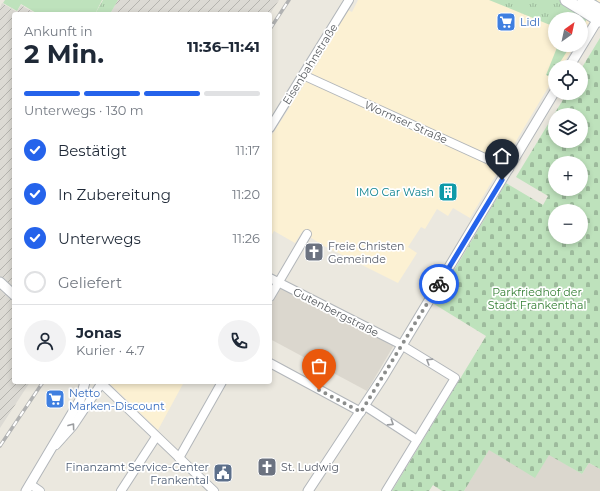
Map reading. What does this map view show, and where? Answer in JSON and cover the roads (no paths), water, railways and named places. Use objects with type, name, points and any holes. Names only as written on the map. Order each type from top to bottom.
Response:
[{"type":"main road","points":[[566,0],[599,16]]},
{"type":"main road","points":[[583,0],[599,16]]},
{"type":"street","name":"Eisenbahnstraße","points":[[272,125],[349,0]]},
{"type":"street","points":[[573,60],[599,16]]},
{"type":"street","name":"Wormser Straße","points":[[303,75],[509,168]]},
{"type":"street","points":[[308,491],[363,409],[550,100]]},
{"type":"street","points":[[272,293],[307,234]]},
{"type":"street","name":"Gutenbergstraße","points":[[272,279],[402,345],[455,378],[417,440]]},
{"type":"street","points":[[0,282],[12,293]]},
{"type":"street","points":[[272,363],[363,409],[417,440],[386,491]]},
{"type":"street","points":[[40,491],[28,488],[80,400],[84,384]]},
{"type":"street","points":[[47,454],[73,426],[99,384]]},
{"type":"street","points":[[101,384],[214,491]]},
{"type":"street","points":[[179,458],[221,384]]},
{"type":"street","points":[[121,491],[156,437]]},
{"type":"railway","points":[[272,26],[289,0]]},
{"type":"railway","points":[[0,446],[42,384]]},
{"type":"place","name":"Lidl","points":[[506,22]]},
{"type":"place","name":"IMO Car Wash","points":[[448,192]]},
{"type":"place","name":"Freie Christen Gemeinde","points":[[314,252]]},
{"type":"place","name":"Netto Marken-Discount","points":[[55,399]]},
{"type":"place","name":"St. Ludwig","points":[[267,467]]},
{"type":"place","name":"Finanzamt Service-Center Frankental","points":[[223,473]]},
{"type":"park label","name":"Parkfriedhof der Stadt Frankenthal","points":[[537,298]]}]
